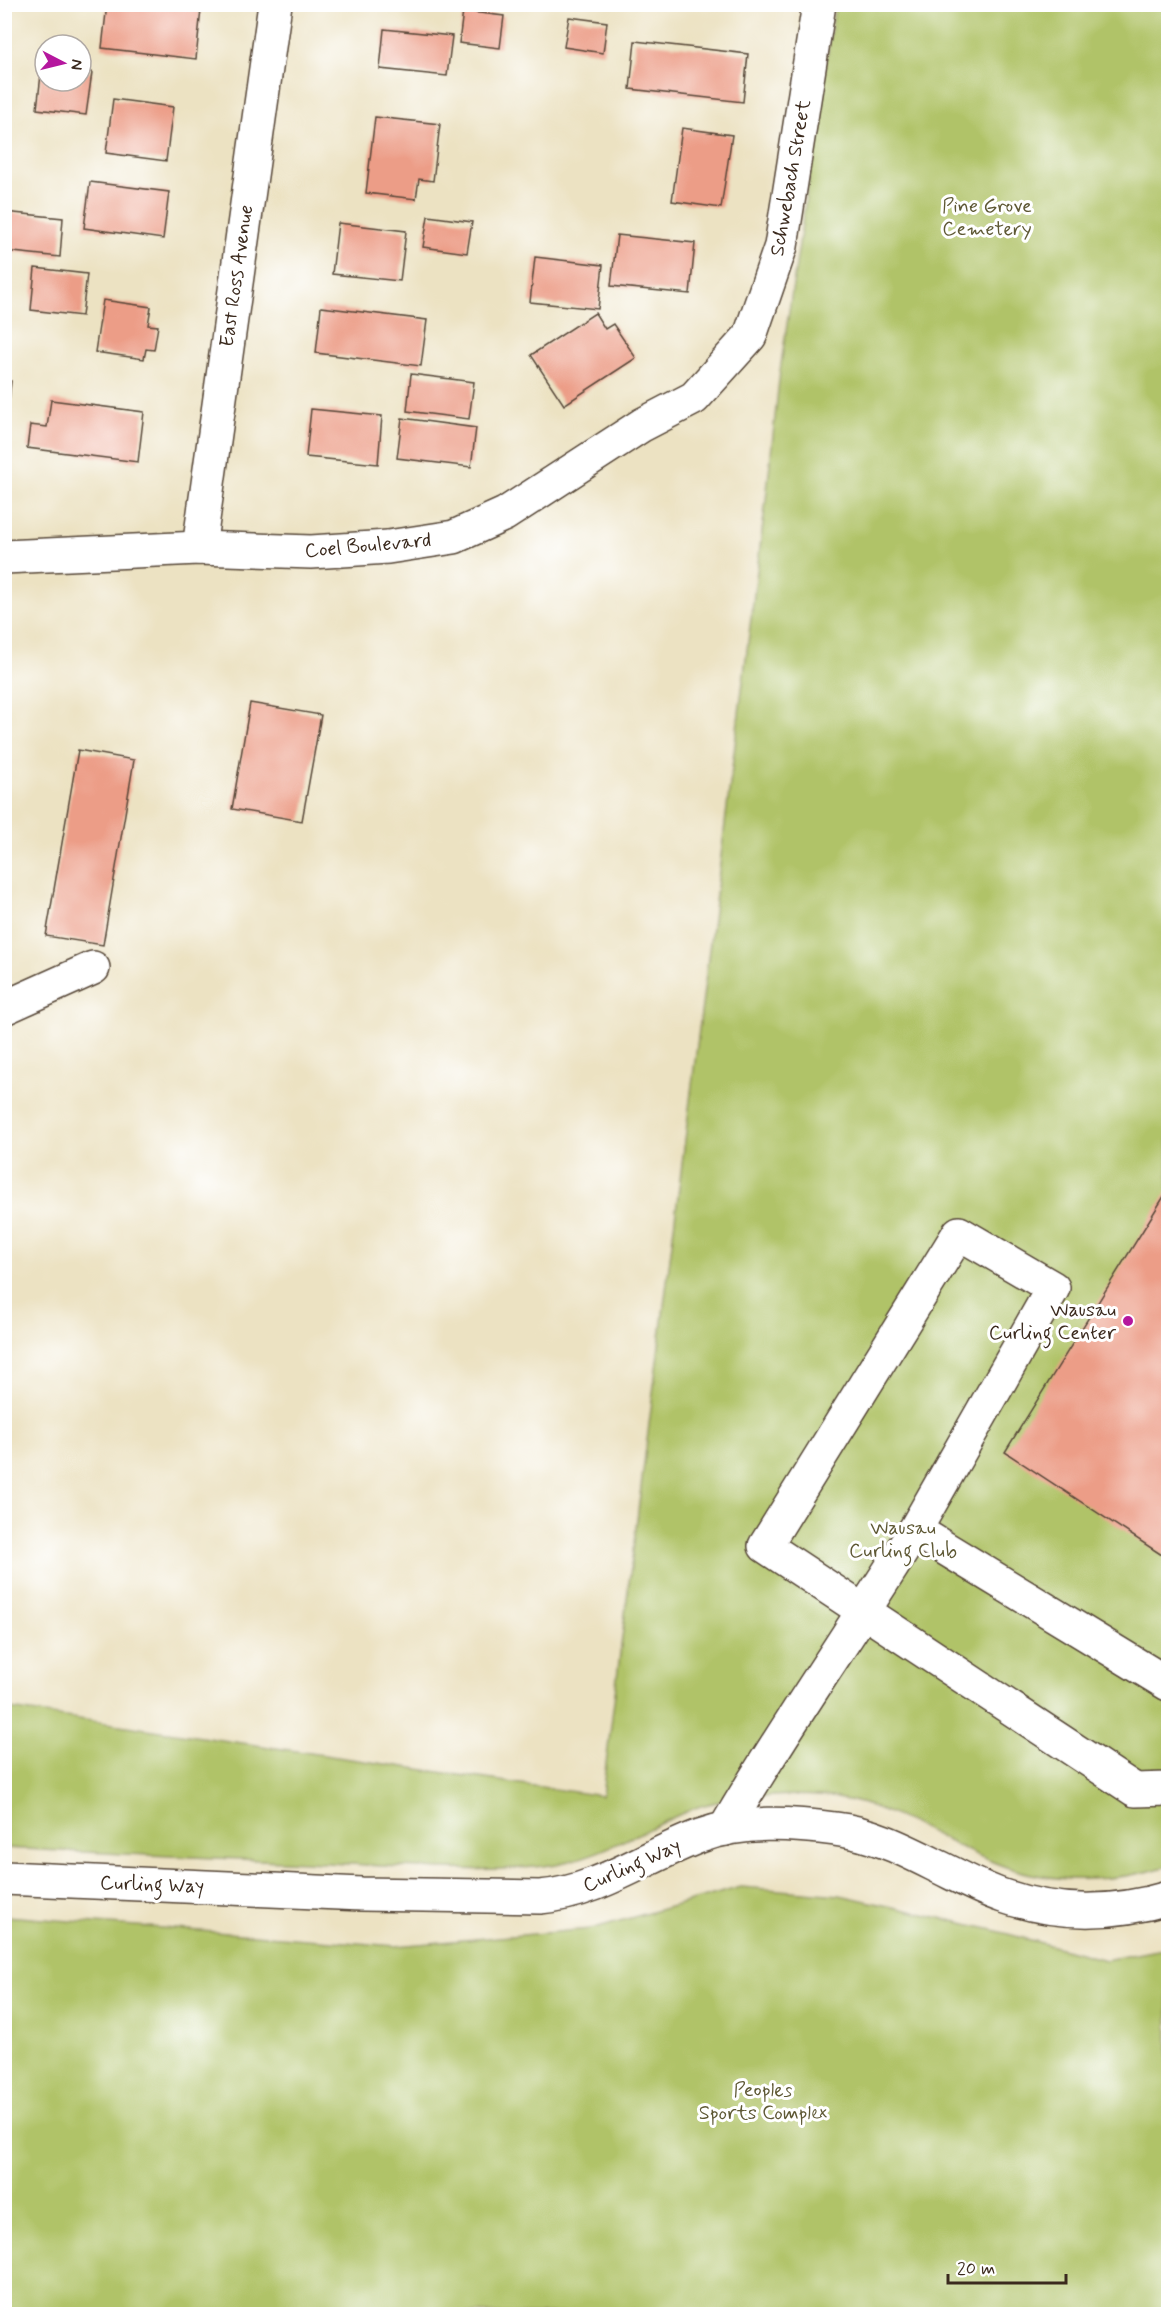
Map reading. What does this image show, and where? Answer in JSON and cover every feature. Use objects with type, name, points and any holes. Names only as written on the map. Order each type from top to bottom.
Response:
[{"type":"street","name":"East Ross Avenue","points":[[199,548],[275,4]]},
{"type":"street","name":"Schwebach Street","points":[[694,398],[750,336],[782,246],[819,4]]},
{"type":"street","name":"Coel Boulevard","points":[[4,557],[199,548],[311,552],[388,548],[454,537],[505,514],[642,425],[694,398]]},
{"type":"street","points":[[4,1008],[93,968]]},
{"type":"street","points":[[725,1829],[753,1780],[865,1612],[915,1530],[1053,1288],[958,1233],[765,1546],[865,1612],[1135,1790],[1168,1789]]},
{"type":"street","points":[[915,1530],[1168,1684]]},
{"type":"street","name":"Curling Way","points":[[4,1878],[362,1894],[540,1898],[559,1896],[605,1881],[701,1836],[748,1825],[789,1824],[862,1834],[902,1848],[1001,1896],[1055,1909],[1082,1911],[1124,1909],[1168,1898]]},
{"type":"green space","name":"Wausau Curling Club","points":[[835,5],[1168,5],[1168,1866],[1127,1876],[1105,1878],[1039,1876],[978,1856],[879,1809],[837,1798],[805,1795],[765,1796],[709,1804],[583,1857],[564,1863],[517,1868],[436,1869],[5,1848],[4,1708],[602,1796],[766,500],[780,371]]},
{"type":"green space","name":"Peoples Sports Complex","points":[[741,1887],[840,1895],[993,1930],[1105,1960],[1168,1948],[1168,2314],[5,2314],[5,1916],[396,1946],[591,1929]]},
{"type":"building","points":[[107,4],[167,4],[201,9],[196,59],[102,48]]},
{"type":"building","points":[[463,11],[504,16],[500,48],[459,43]]},
{"type":"building","points":[[569,17],[607,22],[603,53],[564,47]]},
{"type":"building","points":[[384,29],[452,36],[447,76],[380,69]]},
{"type":"building","points":[[635,41],[748,54],[743,102],[630,89]]},
{"type":"building","points":[[39,93],[89,93],[86,115],[37,109]]},
{"type":"building","points":[[113,99],[173,107],[166,161],[106,153]]},
{"type":"building","points":[[375,117],[440,124],[433,181],[419,179],[416,199],[366,193]]},
{"type":"building","points":[[682,128],[732,135],[721,208],[672,201]]},
{"type":"building","points":[[90,182],[169,192],[163,239],[84,228]]},
{"type":"building","points":[[4,212],[63,218],[60,257],[4,251]]},
{"type":"building","points":[[428,216],[472,222],[467,253],[423,247]]},
{"type":"building","points":[[338,223],[406,231],[400,281],[332,274]]},
{"type":"building","points":[[617,235],[695,243],[690,294],[611,286]]},
{"type":"building","points":[[535,257],[603,265],[598,309],[530,302]]},
{"type":"building","points":[[35,268],[87,274],[82,316],[31,310]]},
{"type":"building","points":[[103,300],[151,307],[148,325],[158,326],[154,350],[146,349],[144,359],[95,352]]},
{"type":"building","points":[[321,307],[427,320],[421,366],[316,353]]},
{"type":"building","points":[[595,313],[605,329],[613,324],[636,358],[564,405],[531,355]]},
{"type":"building","points":[[411,374],[474,382],[469,419],[407,411]]},
{"type":"building","points":[[4,381],[11,381],[7,422],[4,422]]},
{"type":"building","points":[[51,400],[144,412],[138,462],[27,448],[30,425],[47,427]]},
{"type":"building","points":[[311,409],[382,416],[378,464],[306,457]]},
{"type":"building","points":[[402,418],[476,428],[471,467],[397,458]]},
{"type":"building","points":[[250,703],[321,715],[302,821],[232,809]]},
{"type":"building","points":[[78,750],[134,760],[103,945],[46,936]]},
{"type":"building","name":"Wausau Curling Center","points":[[1168,1190],[1168,1559],[1005,1452]]},
{"type":"place","name":"Wausau Curling Center","points":[[1128,1321]]},
{"type":"park label","name":"Pine Grove Cemetery","points":[[987,218]]}]
